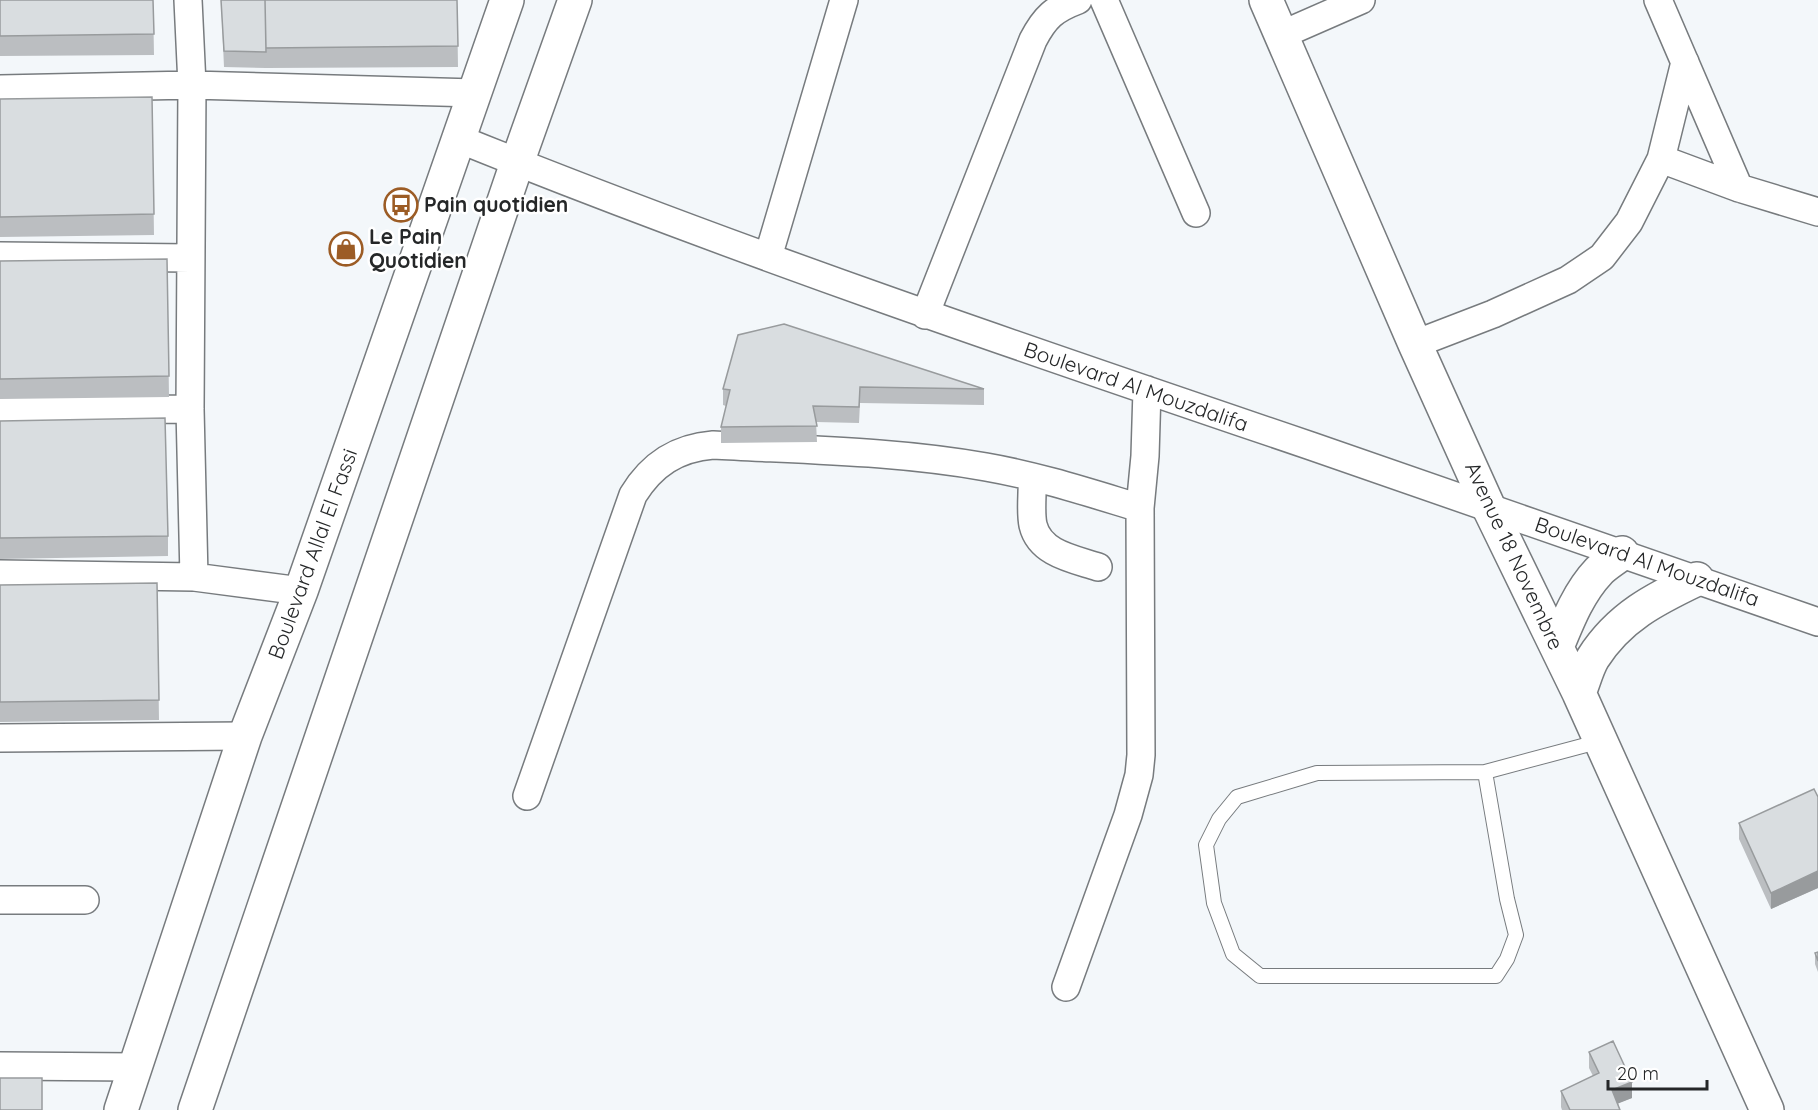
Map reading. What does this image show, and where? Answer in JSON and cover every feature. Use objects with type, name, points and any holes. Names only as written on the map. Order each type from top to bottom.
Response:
[{"type":"main road","name":"Boulevard Allal El Fassi","points":[[122,1110],[245,736],[302,591],[507,0]]},
{"type":"main road","points":[[198,1109],[575,0]]},
{"type":"main road","name":"Avenue 18 Novembre","points":[[1266,0],[1415,344],[1489,508],[1579,693],[1767,1110]]},
{"type":"main road","points":[[1557,647],[1569,617],[1584,590],[1599,570],[1622,553]]},
{"type":"main road","points":[[1579,693],[1593,658],[1620,626],[1649,603],[1697,579]]},
{"type":"street","points":[[188,0],[192,85],[190,409],[194,577]]},
{"type":"street","points":[[768,257],[844,0]]},
{"type":"street","points":[[925,315],[1033,40],[1049,16],[1060,7],[1078,0]]},
{"type":"street","points":[[1104,0],[1196,213]]},
{"type":"street","points":[[1281,34],[1361,0]]},
{"type":"street","points":[[1658,0],[1739,188]]},
{"type":"street","points":[[1415,344],[1493,314],[1568,280],[1602,257],[1629,222],[1660,159],[1685,62]]},
{"type":"street","points":[[0,88],[192,85],[475,93]]},
{"type":"street","name":"Boulevard Al Mouzdalifa","points":[[459,139],[925,315],[1818,622]]},
{"type":"street","points":[[1660,159],[1739,188],[1818,212]]},
{"type":"street","points":[[0,256],[190,258]]},
{"type":"street","points":[[1066,987],[1140,776],[1140,507],[1145,456],[1147,390]]},
{"type":"street","points":[[0,410],[190,409]]},
{"type":"street","points":[[527,796],[633,495],[653,468],[667,458],[682,451],[713,446],[852,452],[944,460],[1032,477],[1140,507]]},
{"type":"street","points":[[1032,477],[1033,523],[1044,544],[1054,552],[1098,567]]},
{"type":"street","points":[[0,574],[194,577],[302,591]]},
{"type":"street","points":[[0,738],[245,736]]},
{"type":"street","points":[[0,900],[85,900]]},
{"type":"street","points":[[0,1066],[136,1067]]},
{"type":"lane","points":[[1485,772],[1507,898],[1516,935],[1507,959],[1496,976],[1260,976],[1233,954],[1214,903],[1206,845],[1219,819],[1237,797],[1317,773],[1485,772],[1601,741]]},
{"type":"building","points":[[0,0],[153,0],[154,34],[0,36]]},
{"type":"building","points":[[221,0],[265,0],[266,52],[224,51]]},
{"type":"building","points":[[265,0],[457,0],[458,46],[266,48]]},
{"type":"building","points":[[152,97],[154,214],[0,217],[0,99]]},
{"type":"building","points":[[167,259],[169,376],[0,379],[0,261]]},
{"type":"building","points":[[784,324],[984,389],[860,387],[859,407],[813,406],[817,426],[721,427],[730,390],[723,389],[738,335]]},
{"type":"building","points":[[165,418],[168,536],[0,538],[0,421]]},
{"type":"building","points":[[157,583],[159,700],[0,702],[0,585]]},
{"type":"building","points":[[1814,789],[1818,797],[1818,871],[1771,893],[1739,823]]},
{"type":"building","points":[[1613,1041],[1632,1082],[1612,1090],[1620,1110],[1570,1110],[1561,1091],[1599,1073],[1589,1052]]},
{"type":"building","points":[[0,1078],[42,1078],[42,1110],[0,1110]]},
{"type":"place","name":"Pain quotidien","points":[[401,205]]},
{"type":"place","name":"Le Pain Quotidien","points":[[346,249]]}]
